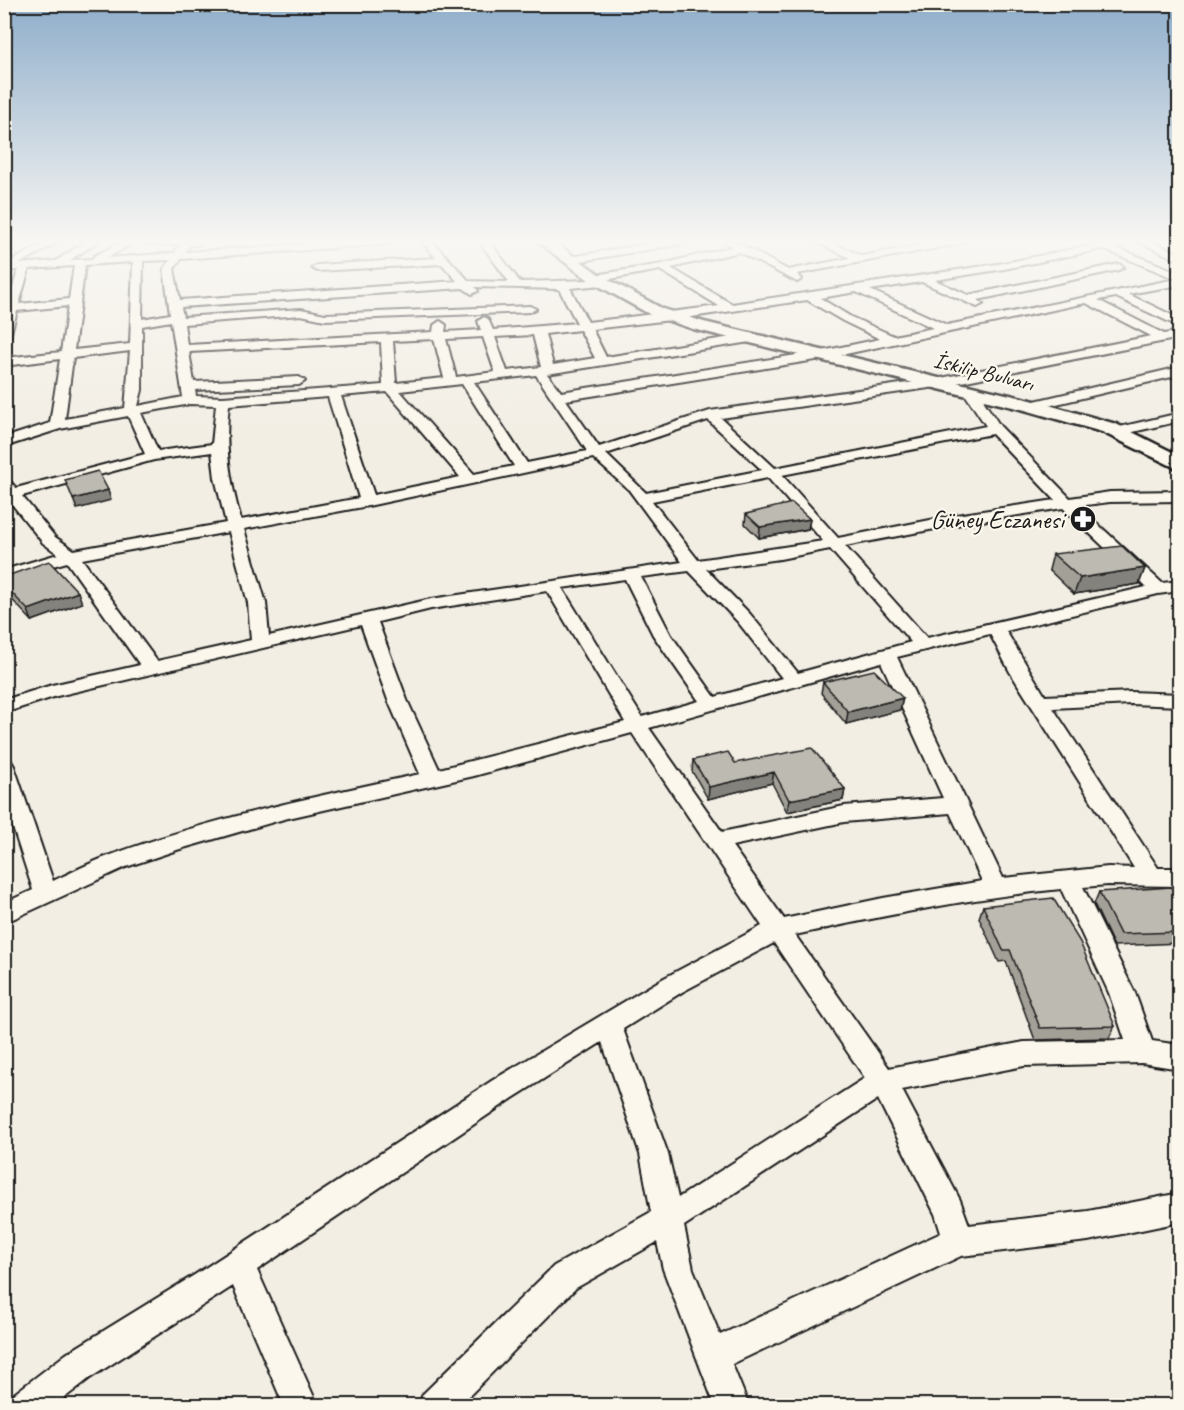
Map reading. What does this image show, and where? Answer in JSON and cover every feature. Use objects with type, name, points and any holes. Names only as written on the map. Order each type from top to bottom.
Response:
[{"type":"main road","name":"İskilip Bulvarı","points":[[647,307],[671,317],[750,338],[1031,406],[1116,432],[1179,464]]},
{"type":"street","points":[[4,337],[9,309],[29,307]]},
{"type":"street","points":[[57,425],[73,307]]},
{"type":"street","points":[[137,307],[133,411],[153,456]]},
{"type":"street","points":[[175,307],[188,393]]},
{"type":"street","points":[[136,323],[176,314],[302,307]]},
{"type":"street","points":[[176,314],[301,312],[325,316],[387,307]]},
{"type":"street","points":[[439,307],[439,335],[458,380],[523,468]]},
{"type":"street","points":[[466,307],[481,311],[530,309]]},
{"type":"street","points":[[479,307],[502,375]]},
{"type":"street","points":[[574,307],[603,362]]},
{"type":"street","points":[[181,349],[538,331],[671,317],[738,307]]},
{"type":"street","points":[[827,307],[847,319],[892,340]]},
{"type":"street","points":[[897,307],[945,329]]},
{"type":"street","points":[[982,307],[1003,317]]},
{"type":"street","points":[[557,397],[822,355],[1051,307]]},
{"type":"street","points":[[1102,307],[1162,337]]},
{"type":"street","points":[[1145,307],[1179,324]]},
{"type":"street","points":[[538,331],[543,370],[557,397],[596,453],[634,487],[693,565],[744,618],[794,681]]},
{"type":"street","points":[[4,575],[71,555],[368,501],[596,453],[710,415],[936,382],[1179,334]]},
{"type":"street","points":[[387,338],[390,381],[470,479]]},
{"type":"street","points":[[4,443],[57,425],[133,411],[188,393],[314,380],[458,380],[603,362],[750,338]]},
{"type":"street","points":[[4,362],[135,347]]},
{"type":"street","points":[[641,356],[676,378]]},
{"type":"street","points":[[1031,406],[1179,371]]},
{"type":"street","points":[[188,393],[223,400],[333,392],[390,381]]},
{"type":"street","points":[[970,391],[995,429],[1066,503],[1158,589]]},
{"type":"street","points":[[333,392],[368,501]]},
{"type":"street","points":[[223,400],[218,424],[227,505],[258,605],[260,644]]},
{"type":"street","points":[[710,415],[773,474],[923,645]]},
{"type":"street","points":[[1116,432],[1179,417]]},
{"type":"street","points":[[642,498],[995,429]]},
{"type":"street","points":[[152,669],[71,555],[49,540],[10,488],[153,456],[219,447]]},
{"type":"street","points":[[4,708],[52,691],[431,604],[630,573],[780,554],[956,520],[1110,496],[1179,495]]},
{"type":"street","points":[[630,573],[662,635],[711,705]]},
{"type":"street","points":[[552,585],[637,726],[718,841],[776,930],[883,1081],[949,1210],[959,1241]]},
{"type":"street","points":[[4,914],[117,861],[284,811],[433,778],[637,726],[923,645],[1179,586]]},
{"type":"street","points":[[368,620],[411,734],[433,778]]},
{"type":"street","points":[[995,627],[1039,703],[1151,876]]},
{"type":"street","points":[[887,655],[917,716],[955,805],[996,887]]},
{"type":"street","points":[[1039,703],[1131,698],[1179,700]]},
{"type":"street","points":[[4,766],[46,894]]},
{"type":"street","points":[[718,841],[844,814],[955,805]]},
{"type":"street","points":[[26,1406],[78,1366],[239,1264],[503,1089],[673,985],[776,930],[883,907],[996,887],[1108,876],[1179,877]]},
{"type":"street","points":[[1068,880],[1122,993],[1142,1051]]},
{"type":"street","points":[[609,1025],[654,1154],[678,1269],[732,1406]]},
{"type":"street","points":[[435,1406],[565,1277],[697,1203],[883,1081],[1024,1054],[1142,1051],[1179,1057]]},
{"type":"street","points":[[712,1356],[959,1241],[1088,1226],[1179,1207]]},
{"type":"street","points":[[239,1264],[301,1406]]},
{"type":"building","points":[[98,471],[108,490],[73,499],[65,480]]},
{"type":"building","points":[[792,503],[810,519],[760,527],[746,514]]},
{"type":"building","points":[[1122,546],[1145,568],[1080,578],[1053,554]]},
{"type":"building","points":[[49,561],[78,592],[28,610],[4,585],[4,577]]},
{"type":"building","points":[[874,670],[903,698],[848,712],[823,682]]},
{"type":"building","points":[[812,748],[845,789],[789,800],[774,772],[709,787],[693,760],[728,752],[735,763]]},
{"type":"building","points":[[1171,887],[1179,899],[1179,932],[1120,934],[1099,892]]},
{"type":"building","points":[[1053,898],[1080,942],[1115,1026],[1040,1028],[1010,950],[1003,950],[983,906]]},
{"type":"place","name":"Güney Eczanesi","points":[[1083,519]]}]
